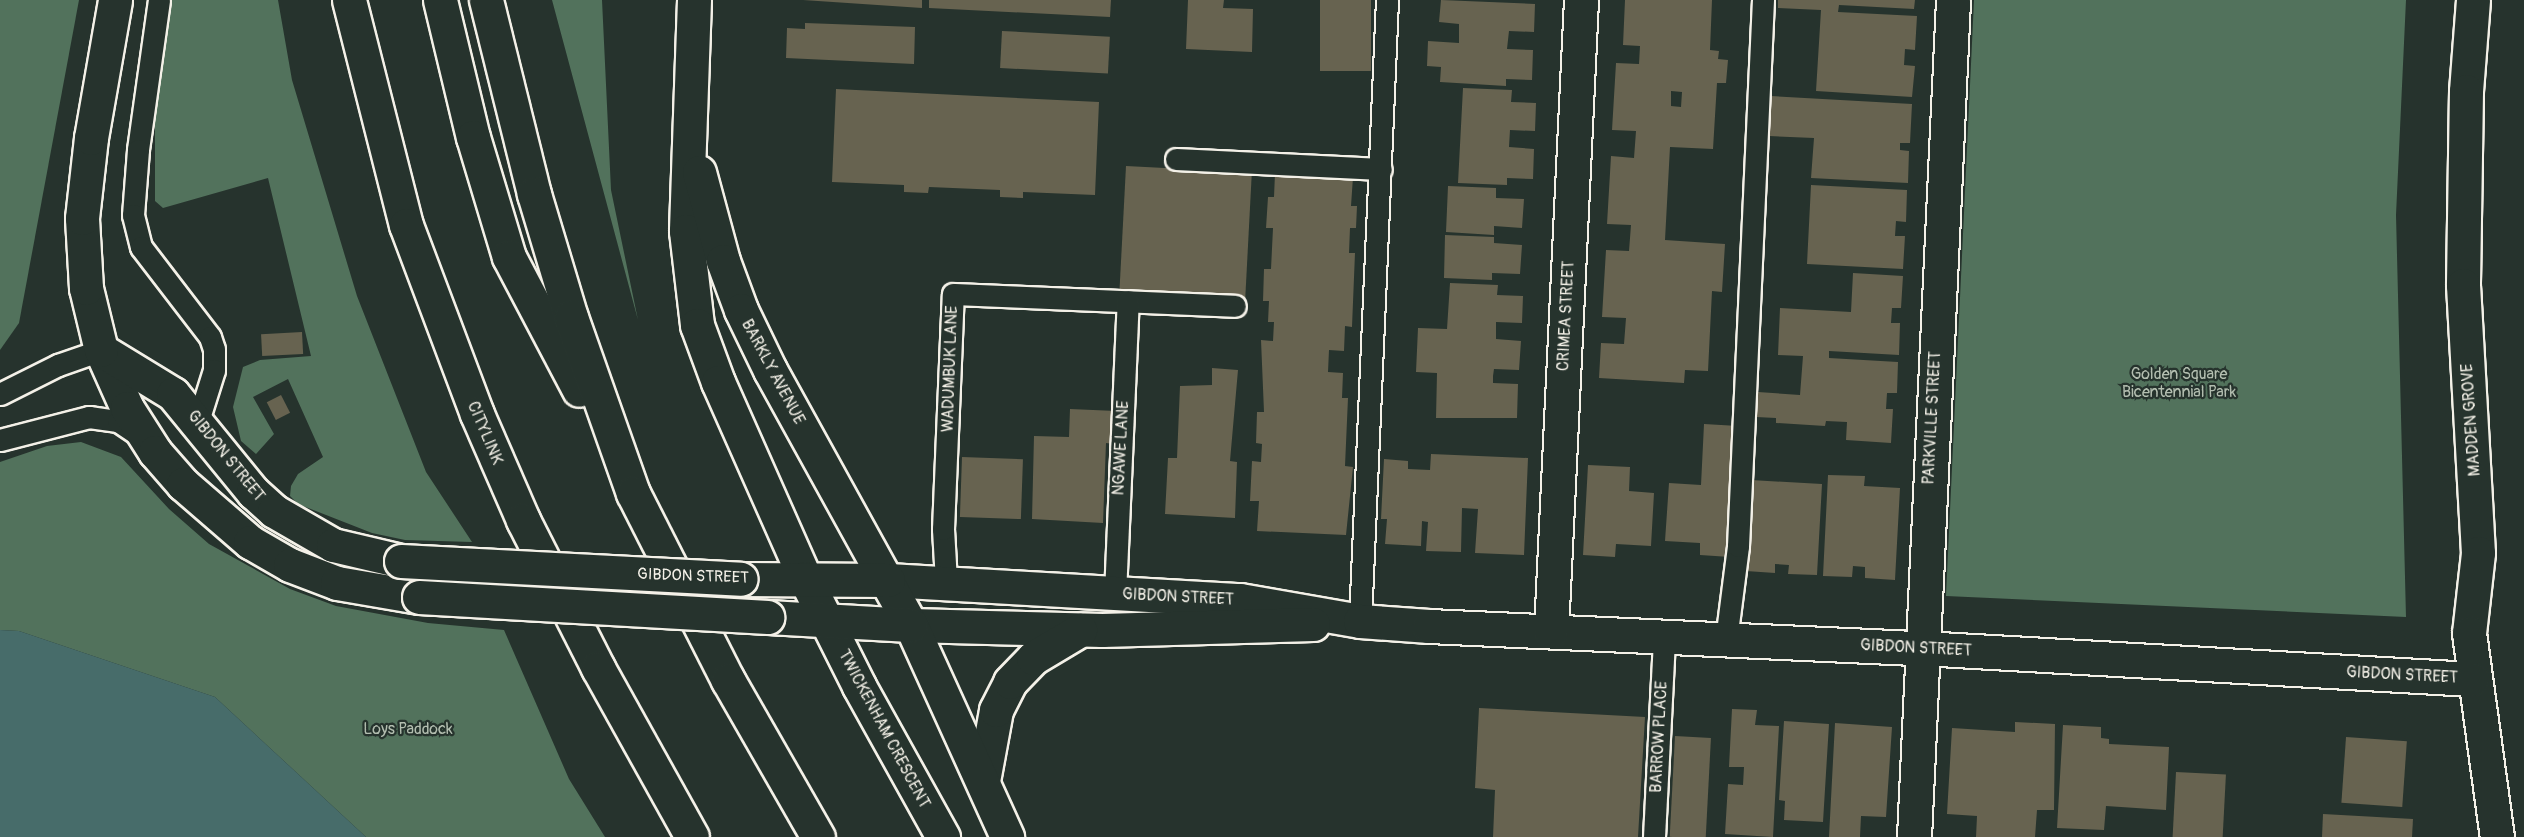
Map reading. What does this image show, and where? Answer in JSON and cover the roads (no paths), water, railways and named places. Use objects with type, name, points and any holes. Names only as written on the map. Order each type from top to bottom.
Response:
[{"type":"main road","points":[[101,350],[86,288],[82,218],[91,138],[115,0]]},
{"type":"main road","name":"CITYLINK","points":[[349,0],[406,225],[477,414],[523,520],[598,668],[692,837]]},
{"type":"main road","points":[[440,0],[473,137],[509,256],[728,680],[818,837]]},
{"type":"main road","points":[[486,0],[537,205],[571,317],[633,493]]},
{"type":"main road","name":"BARKLY AVENUE","points":[[694,0],[688,99],[687,242],[698,325],[718,382],[826,620]]},
{"type":"main road","name":"CRIMEA STREET","points":[[1551,631],[1581,0]]},
{"type":"main road","name":"PARKVILLE STREET","points":[[1914,837],[1921,648],[1953,0]]},
{"type":"main road","name":"MADDEN GROVE","points":[[2473,0],[2466,91],[2463,285],[2478,553],[2469,633],[2472,679],[2497,837]]},
{"type":"main road","name":"BARKLY AVENUE","points":[[688,99],[704,193],[734,295],[770,370],[911,625]]},
{"type":"main road","name":"GIBDON STREET","points":[[101,350],[165,387],[198,422],[253,492],[286,519],[322,541],[401,561],[741,579],[946,581],[1115,594],[1240,600],[1360,621]]},
{"type":"main road","name":"GIBDON STREET","points":[[101,350],[146,441],[183,484],[229,526],[266,553],[306,572],[357,588],[419,597],[911,625],[1082,630],[1284,626],[1360,621],[1921,648],[2472,679]]},
{"type":"main road","points":[[183,484],[185,460],[198,422]]},
{"type":"main road","points":[[229,526],[253,492]]},
{"type":"main road","name":"TWICKENHAM CRESCENT","points":[[826,620],[943,837]]},
{"type":"main road","points":[[911,625],[1007,837]]},
{"type":"main road","points":[[983,781],[996,710],[1010,682],[1033,658],[1082,630]]},
{"type":"lane","points":[[159,0],[139,139],[133,215],[141,247],[210,337],[214,349],[214,370],[198,422]]},
{"type":"lane","points":[[1360,621],[1387,0]]},
{"type":"lane","points":[[1726,640],[1738,546],[1763,0]]},
{"type":"lane","points":[[1176,159],[1381,169]]},
{"type":"lane","name":"WADUMBUK LANE","points":[[946,581],[943,529],[953,294],[1235,306]]},
{"type":"lane","name":"NGAWE LANE","points":[[1115,594],[1128,301]]},
{"type":"lane","points":[[0,394],[58,365],[101,350]]},
{"type":"lane","name":"GIBDON STREET","points":[[0,440],[89,417],[118,421],[146,441]]},
{"type":"lane","name":"BARROW PLACE","points":[[1654,837],[1664,637]]},
{"type":"water","points":[[0,630],[19,631],[215,697],[366,837],[0,837]]},
{"type":"park label","name":"Golden Square Bicentennial Park","points":[[2179,383]]},
{"type":"park label","name":"Loys Paddock","points":[[408,729]]}]
